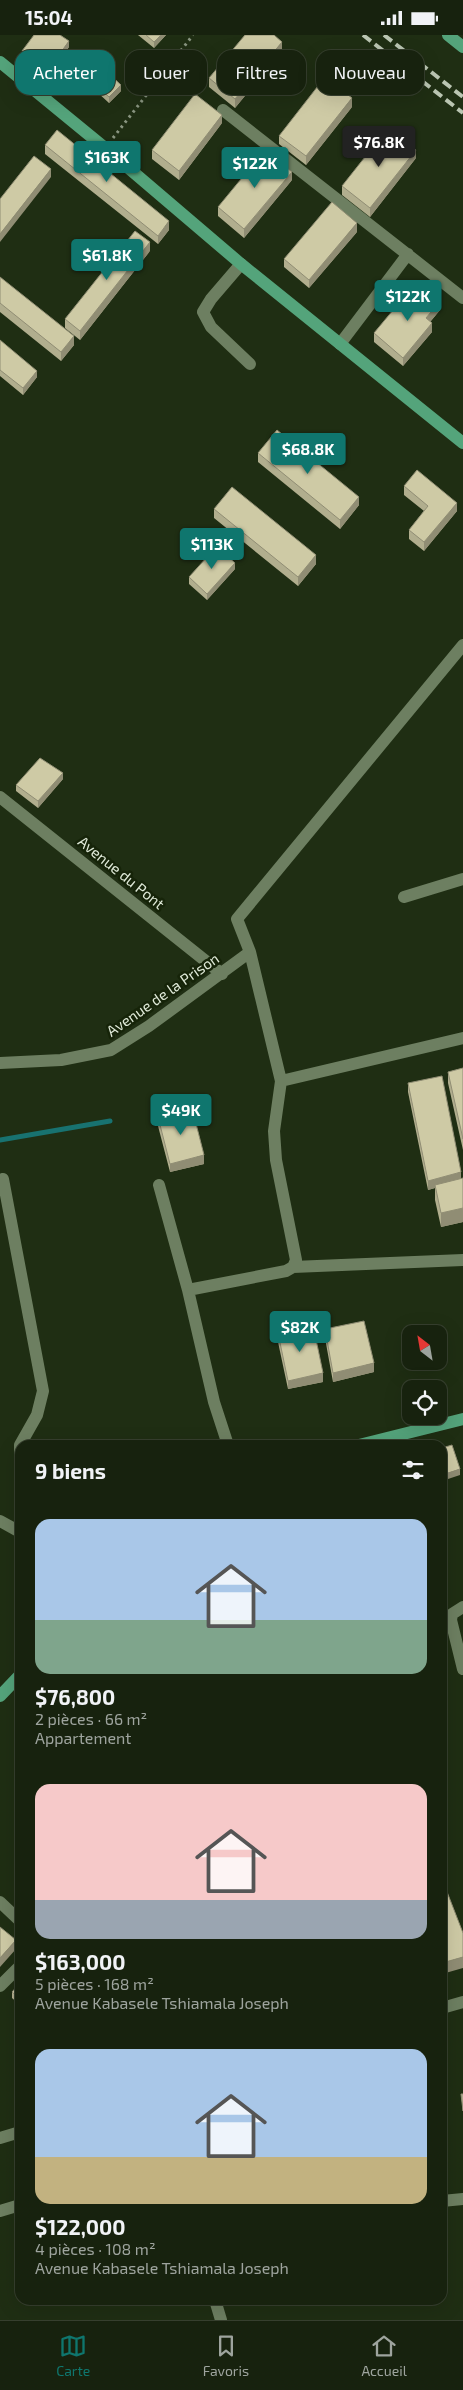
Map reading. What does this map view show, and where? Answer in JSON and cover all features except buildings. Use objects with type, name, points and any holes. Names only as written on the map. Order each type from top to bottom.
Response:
[{"type":"main road","points":[[448,35],[463,47]]},
{"type":"main road","points":[[0,63],[105,148],[241,264],[463,443]]},
{"type":"main road","points":[[379,1440],[463,1419]]},
{"type":"main road","points":[[0,1696],[15,1680]]},
{"type":"street","points":[[223,109],[318,187],[408,254],[463,298]]},
{"type":"street","points":[[340,344],[408,254]]},
{"type":"street","points":[[241,264],[211,299],[203,312],[211,327],[250,364]]},
{"type":"street","points":[[293,1267],[296,1260],[276,1160],[274,1131],[281,1081],[250,952],[237,919],[463,645]]},
{"type":"street","name":"Avenue du Pont","points":[[0,797],[222,974]]},
{"type":"street","points":[[404,897],[463,879]]},
{"type":"street","name":"Avenue de la Prison","points":[[5,1063],[61,1060],[111,1050],[149,1026],[250,952]]},
{"type":"street","points":[[281,1081],[463,1038]]},
{"type":"street","points":[[0,1055],[5,1063]]},
{"type":"street","points":[[3,1179],[43,1391],[37,1415],[23,1440]]},
{"type":"street","points":[[159,1185],[188,1290],[214,1402],[226,1440]]},
{"type":"street","points":[[188,1290],[286,1271],[293,1267],[463,1260]]},
{"type":"street","points":[[0,1521],[15,1529]]},
{"type":"street","points":[[463,1607],[452,1615],[451,1620],[463,1669]]},
{"type":"street","points":[[0,1902],[15,1916]]},
{"type":"street","points":[[0,1986],[15,1971]]},
{"type":"street","points":[[447,2006],[463,2001]]},
{"type":"street","points":[[0,2138],[15,2134]]},
{"type":"street","points":[[447,2201],[463,2199]]},
{"type":"street","points":[[0,2211],[15,2206]]},
{"type":"street","points":[[216,2305],[221,2320]]},
{"type":"path","points":[[105,148],[193,35]]},
{"type":"waterway","points":[[0,1140],[110,1121]]},
{"type":"railway","points":[[363,35],[463,113]]},
{"type":"railway","points":[[384,35],[463,97]]}]
